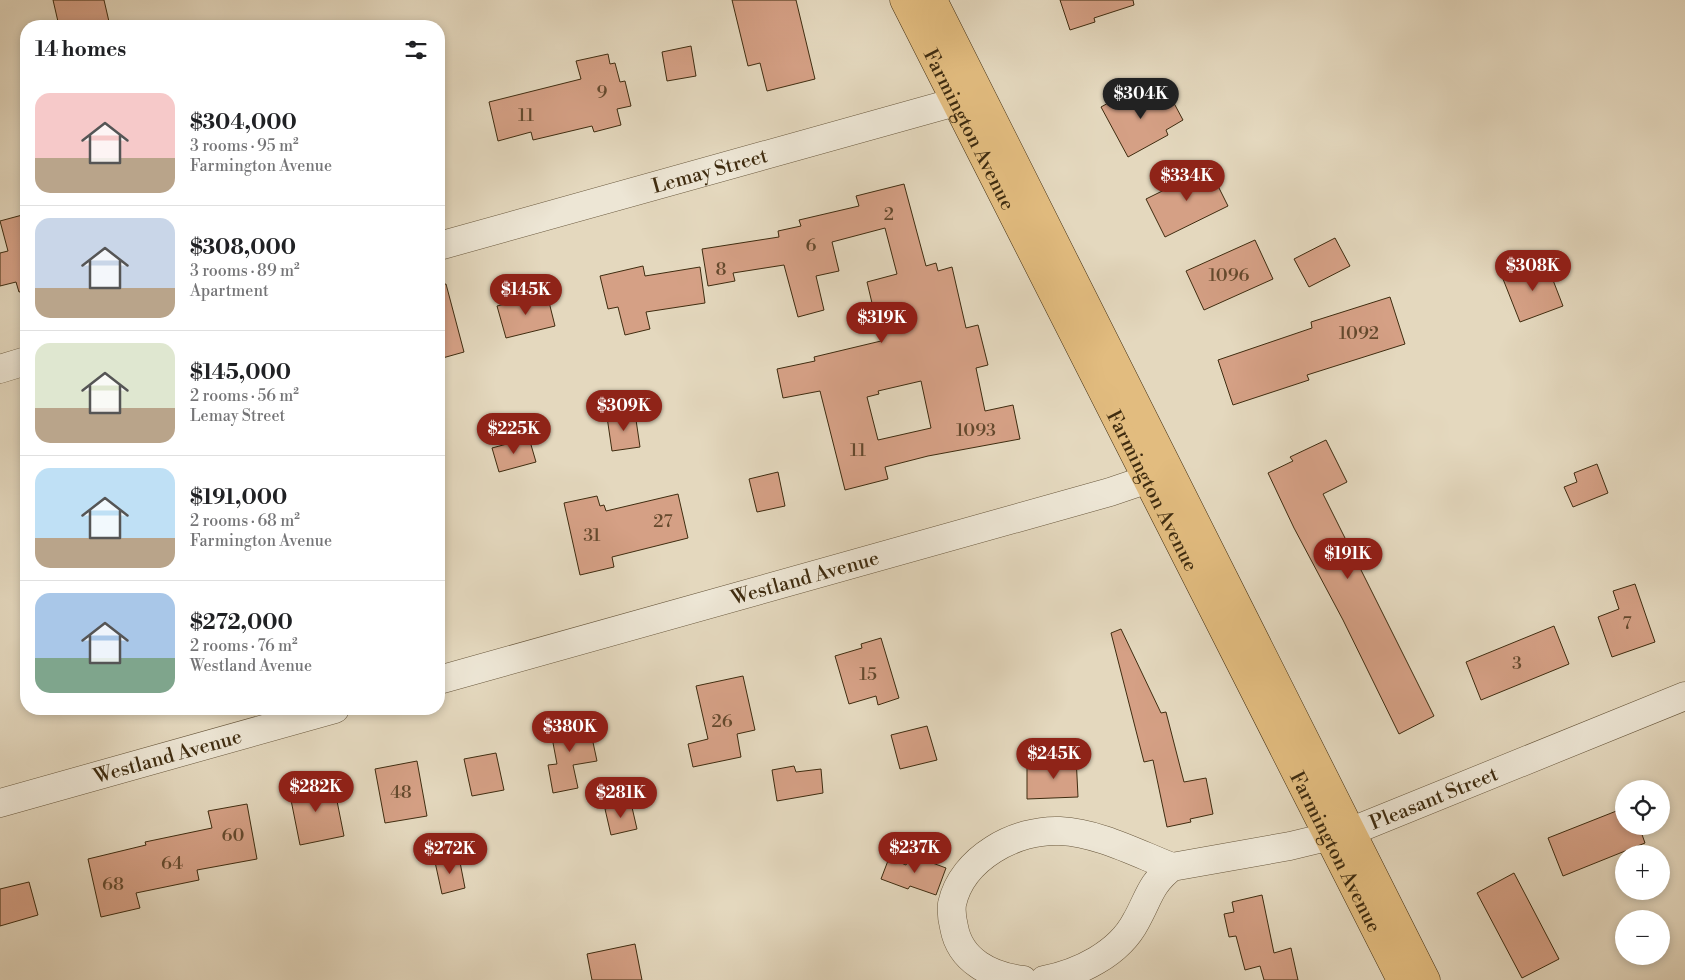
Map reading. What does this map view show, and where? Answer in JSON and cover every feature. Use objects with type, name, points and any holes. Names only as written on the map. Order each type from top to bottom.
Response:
[{"type":"main road","name":"Farmington Avenue","points":[[904,0],[968,99],[1340,834],[1426,980]]},
{"type":"main road","name":"Farmington Avenue","points":[[933,0],[968,99]]},
{"type":"main road","name":"Farmington Avenue","points":[[1340,834],[1401,980]]},
{"type":"street","name":"Lemay Street","points":[[445,244],[968,99]]},
{"type":"street","points":[[0,369],[20,363]]},
{"type":"street","name":"Westland Avenue","points":[[445,678],[1101,494],[1159,476]]},
{"type":"street","name":"Pleasant Street","points":[[1172,867],[1290,846],[1340,834],[1685,696]]},
{"type":"street","name":"Westland Avenue","points":[[0,803],[314,715]]},
{"type":"street","points":[[1023,980],[1001,976],[984,969],[974,962],[965,953],[954,930],[952,906],[955,895],[969,871],[980,859],[1011,841],[1043,832],[1060,831],[1092,836],[1172,867],[1157,880],[1132,928],[1116,946],[1103,956],[1071,972],[1044,980]]},
{"type":"building","points":[[53,0],[104,0],[109,20],[58,20]]},
{"type":"building","points":[[732,0],[796,0],[815,79],[767,91],[760,63],[748,66]]},
{"type":"building","points":[[1060,0],[1133,0],[1134,5],[1094,18],[1095,22],[1070,30]]},
{"type":"building","points":[[691,46],[696,76],[667,81],[662,52]]},
{"type":"building","points":[[608,54],[610,64],[615,63],[620,82],[625,81],[631,106],[617,109],[621,125],[594,132],[592,126],[533,140],[531,132],[498,141],[489,102],[581,79],[576,61]]},
{"type":"building","points":[[1130,91],[1135,103],[1147,96],[1150,102],[1168,92],[1183,120],[1166,130],[1168,135],[1128,157],[1101,107]]},
{"type":"building","points":[[1209,168],[1228,206],[1165,237],[1146,199]]},
{"type":"building","points":[[904,184],[926,266],[936,263],[938,271],[952,267],[966,328],[978,325],[988,365],[976,368],[985,411],[1013,405],[1020,439],[928,456],[885,467],[888,479],[845,490],[820,391],[783,398],[777,369],[815,361],[814,357],[881,341],[867,282],[897,274],[885,228],[832,242],[839,271],[816,276],[824,310],[798,317],[784,265],[733,273],[735,281],[708,286],[702,249],[779,237],[778,231],[801,226],[799,220],[859,206],[856,196]],"holes":[[[921,381],[931,428],[878,440],[867,397],[879,394],[878,391]]]},
{"type":"building","points":[[20,216],[20,292],[16,282],[0,286],[0,253],[8,251],[0,221]]},
{"type":"building","points":[[1335,238],[1350,266],[1309,287],[1294,259]]},
{"type":"building","points":[[1255,240],[1273,279],[1204,310],[1186,271]]},
{"type":"building","points":[[1546,262],[1563,306],[1520,322],[1503,279]]},
{"type":"building","points":[[643,266],[645,276],[700,267],[705,303],[646,312],[650,329],[625,335],[618,307],[608,309],[600,276]]},
{"type":"building","points":[[445,284],[464,352],[445,357]]},
{"type":"building","points":[[547,294],[555,326],[506,338],[497,306]]},
{"type":"building","points":[[1390,297],[1405,344],[1307,375],[1309,380],[1233,405],[1218,360],[1312,328],[1311,322]]},
{"type":"building","points":[[635,413],[640,447],[612,451],[607,417]]},
{"type":"building","points":[[529,438],[536,462],[499,472],[492,448]]},
{"type":"building","points":[[1326,440],[1347,482],[1323,494],[1434,716],[1399,734],[1268,473],[1293,461],[1290,457]]},
{"type":"building","points":[[1597,464],[1608,493],[1573,507],[1564,487],[1577,482],[1574,473]]},
{"type":"building","points":[[778,472],[785,506],[757,512],[749,479]]},
{"type":"building","points":[[678,494],[688,538],[612,557],[614,567],[580,575],[564,503],[597,496],[600,506],[604,505],[606,511]]},
{"type":"building","points":[[1635,584],[1655,642],[1612,657],[1598,617],[1619,609],[1613,591]]},
{"type":"building","points":[[1554,626],[1569,664],[1481,700],[1466,662]]},
{"type":"building","points":[[1121,629],[1161,713],[1166,712],[1184,782],[1206,778],[1213,814],[1190,819],[1191,822],[1167,827],[1153,760],[1144,762],[1111,633]]},
{"type":"building","points":[[881,638],[899,698],[878,705],[876,696],[849,704],[835,656],[862,648],[861,644]]},
{"type":"building","points":[[743,676],[755,730],[737,734],[741,757],[693,767],[688,744],[708,739],[696,686]]},
{"type":"building","points":[[588,719],[597,761],[573,765],[578,788],[553,793],[548,765],[557,764],[550,727]]},
{"type":"building","points":[[927,726],[937,760],[900,769],[891,735]]},
{"type":"building","points":[[496,753],[504,790],[472,796],[464,759]]},
{"type":"building","points":[[1052,756],[1076,756],[1078,797],[1027,799],[1027,768],[1052,767]]},
{"type":"building","points":[[417,761],[427,816],[385,823],[375,769]]},
{"type":"building","points":[[794,766],[796,772],[821,769],[823,793],[777,801],[772,770]]},
{"type":"building","points":[[333,781],[344,836],[300,845],[289,790]]},
{"type":"building","points":[[631,803],[637,829],[611,835],[605,809]]},
{"type":"building","points":[[247,804],[257,859],[197,870],[199,880],[136,893],[140,908],[101,917],[88,859],[146,845],[145,842],[212,828],[208,811]]},
{"type":"building","points":[[1615,812],[1615,835],[1642,835],[1645,843],[1640,845],[1615,845],[1615,855],[1563,876],[1548,838]]},
{"type":"building","points":[[911,855],[946,868],[936,895],[910,886],[908,889],[881,879],[889,858],[906,865]]},
{"type":"building","points":[[459,857],[465,888],[442,894],[435,862]]},
{"type":"building","points":[[1514,873],[1559,959],[1522,978],[1477,893]]},
{"type":"building","points":[[29,882],[38,915],[0,926],[0,889]]},
{"type":"building","points":[[1262,895],[1274,953],[1291,948],[1298,980],[1264,980],[1260,966],[1245,970],[1236,936],[1229,937],[1224,914],[1234,912],[1232,902]]},
{"type":"building","points":[[635,944],[642,980],[592,980],[587,954]]}]
